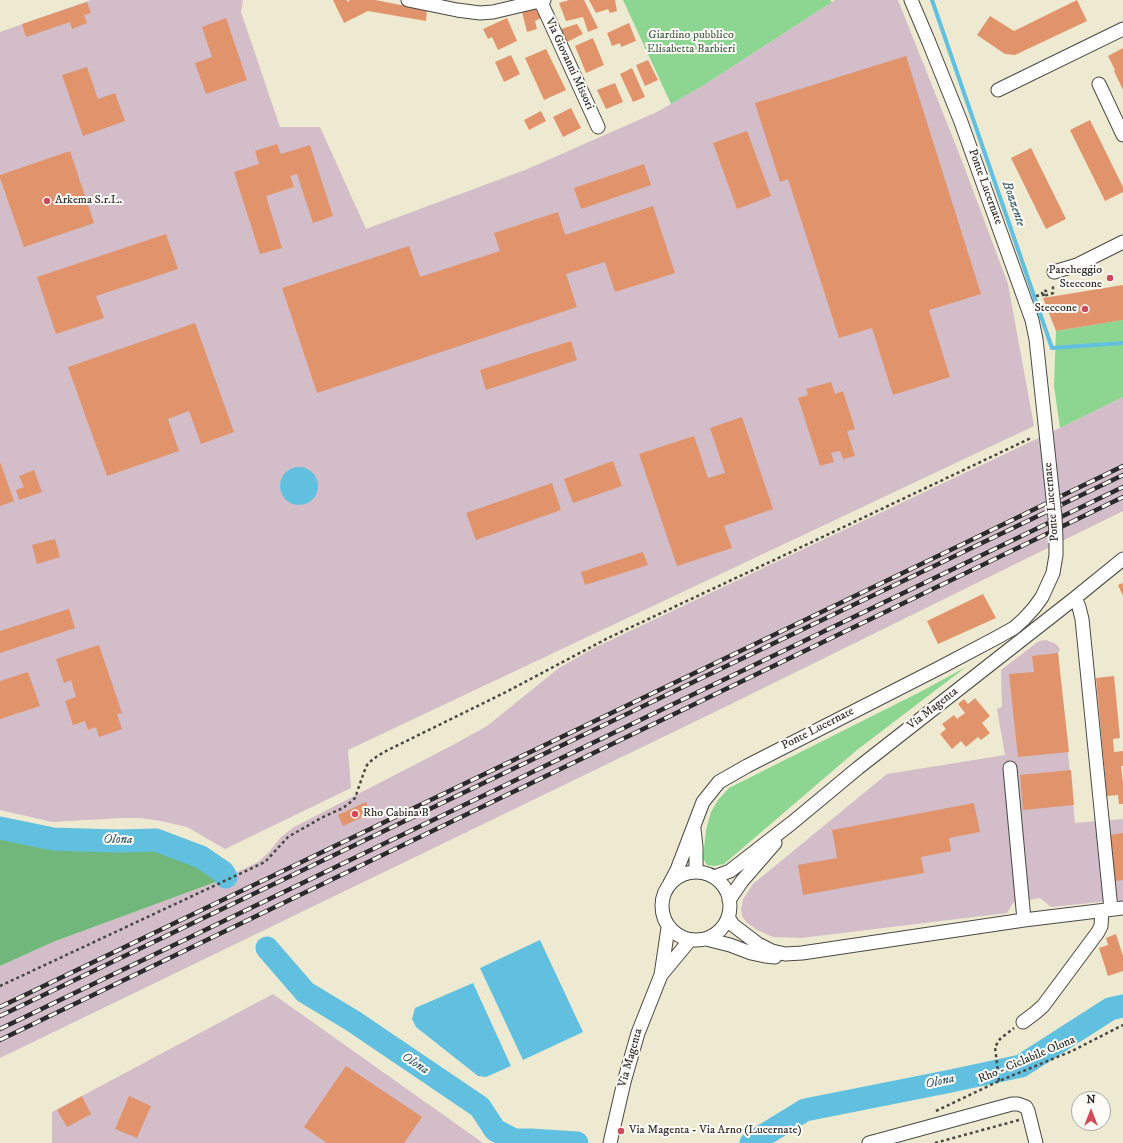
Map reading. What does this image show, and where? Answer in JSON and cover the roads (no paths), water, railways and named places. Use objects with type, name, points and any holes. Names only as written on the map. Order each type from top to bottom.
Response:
[{"type":"street","points":[[408,0],[480,13],[493,12],[541,0]]},
{"type":"street","name":"Via Giovanni Missori","points":[[541,0],[598,127]]},
{"type":"street","name":"Ponte Lucernate","points":[[670,883],[677,870],[703,802],[719,782],[747,766],[1014,628],[1034,608],[1042,597],[1053,573],[1056,554],[1055,517],[1037,346],[1032,320],[961,122],[911,0]]},
{"type":"street","points":[[998,90],[1123,29]]},
{"type":"street","points":[[1099,84],[1123,135]]},
{"type":"street","points":[[1054,272],[1077,265],[1123,242]]},
{"type":"street","name":"Via Magenta","points":[[714,877],[730,871],[1123,559]]},
{"type":"street","points":[[1023,1022],[1043,1006],[1098,932],[1112,909],[1082,620],[1075,598]]},
{"type":"street","points":[[1010,768],[1024,920]]},
{"type":"street","name":"Via Magenta","points":[[730,900],[742,881],[793,822]]},
{"type":"street","name":"Ponte Lucernate","points":[[694,827],[696,872]]},
{"type":"street","points":[[696,872],[708,874],[714,877],[723,885],[730,900],[726,923],[718,932],[706,939],[695,941],[676,935],[668,928],[662,916],[661,905],[664,893],[670,883],[684,874],[696,872]]},
{"type":"street","points":[[728,918],[733,925],[758,944],[772,952],[785,954],[802,953],[1024,920],[1112,909]]},
{"type":"street","name":"Via Magenta","points":[[611,1139],[624,1082],[638,1033],[661,975],[668,928]]},
{"type":"street","points":[[706,939],[765,956],[786,958],[802,953]]},
{"type":"street","name":"Via Magenta","points":[[661,975],[690,940]]},
{"type":"street","points":[[869,1143],[1012,1104],[1018,1104],[1026,1107],[1036,1143]]},
{"type":"water","points":[[295,467],[303,467],[313,472],[317,479],[317,493],[313,500],[303,505],[295,505],[285,500],[283,497],[280,490],[280,482],[285,472],[288,470]]},
{"type":"water","points":[[540,940],[583,1032],[523,1060],[480,968]]},
{"type":"water","points":[[473,983],[511,1066],[486,1077],[478,1076],[416,1027],[412,1019],[415,1008]]},
{"type":"waterway","name":"Bozzente","points":[[932,0],[1052,348],[1123,343]]},
{"type":"waterway","name":"Olona","points":[[0,828],[53,839],[117,841],[156,840],[201,857],[223,872],[226,877]]},
{"type":"waterway","name":"Olona","points":[[267,948],[305,992],[353,1021],[480,1107],[495,1130],[514,1140],[577,1143]]},
{"type":"waterway","name":"Olona","points":[[751,1143],[805,1110],[1021,1066],[1110,1009],[1123,1006]]},
{"type":"railway","points":[[0,1007],[1123,466]]},
{"type":"railway","points":[[0,1016],[1123,475]]},
{"type":"railway","points":[[0,1029],[1123,487]]},
{"type":"railway","points":[[0,1040],[1123,497]]},
{"type":"place","name":"Arkema S.r.L.","points":[[47,201]]},
{"type":"place","name":"Parcheggio Steccone","points":[[1110,278]]},
{"type":"place","name":"Steccone","points":[[1085,309]]},
{"type":"place","name":"Rho Cabina B","points":[[355,814]]},
{"type":"place","name":"Via Magenta - Via Arno (Lucernate)","points":[[621,1131]]},
{"type":"park label","name":"Giardino pubblico Elisabetta Barbieri","points":[[691,43]]}]
